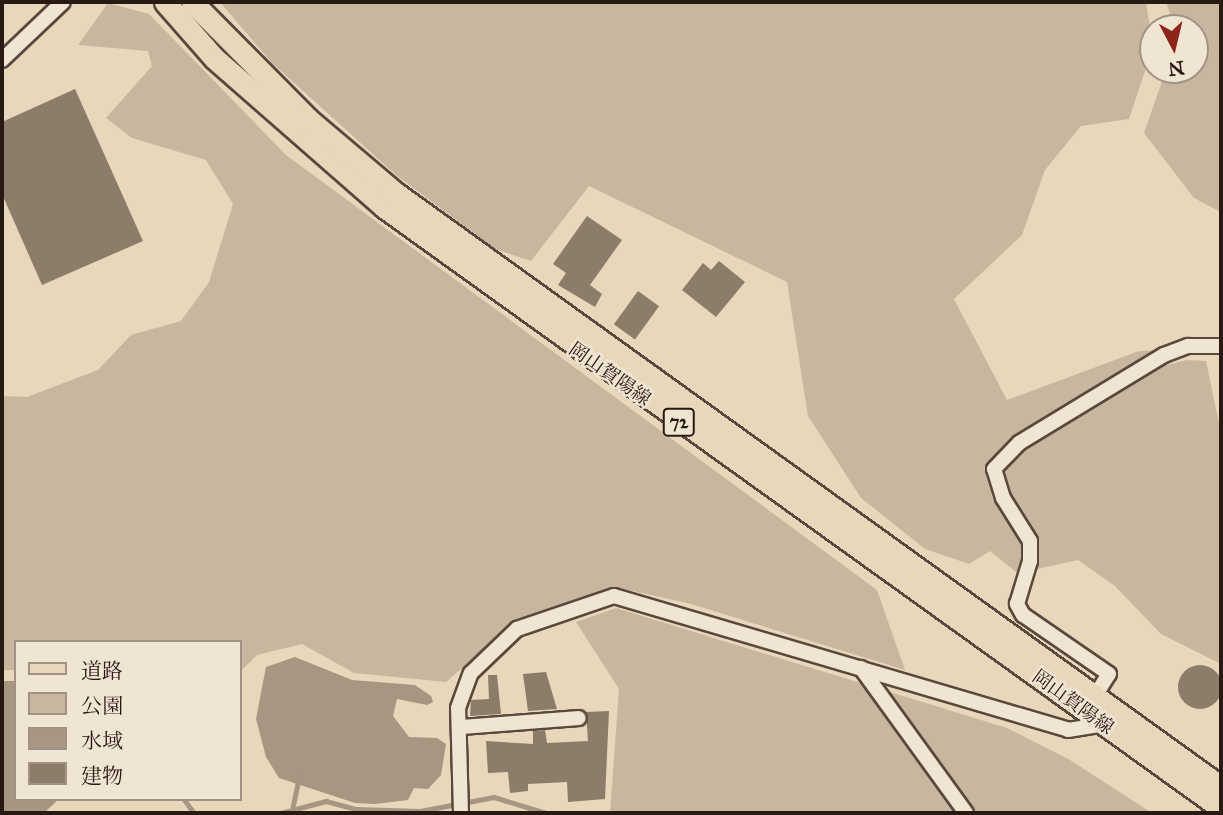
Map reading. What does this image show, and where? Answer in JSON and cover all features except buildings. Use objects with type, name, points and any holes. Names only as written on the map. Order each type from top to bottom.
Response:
[{"type":"main road","name":"岡山賀陽線","points":[[165,2],[223,66],[384,207],[1221,808]]},
{"type":"main road","name":"岡山賀陽線","points":[[192,2],[308,119],[394,192],[1221,787]]},
{"type":"street","points":[[2,60],[63,2]]},
{"type":"street","points":[[1095,696],[1109,674],[1023,615],[1017,604],[1030,561],[1030,541],[1003,498],[994,470],[1019,443],[1164,355],[1188,346],[1221,346]]},
{"type":"street","points":[[462,806],[462,726],[458,708],[471,673],[517,629],[614,596],[1068,730],[1104,724]]},
{"type":"street","points":[[861,668],[966,813]]},
{"type":"street","points":[[462,726],[579,718]]},
{"type":"green space","points":[[220,2],[1146,2],[1148,14],[1139,14],[1141,84],[1129,119],[1081,126],[1045,170],[1022,235],[954,299],[1007,400],[1139,351],[1163,350],[1003,449],[988,469],[992,497],[1023,543],[1020,575],[990,551],[969,564],[925,549],[861,498],[808,416],[787,282],[589,186],[531,261],[495,249],[396,175],[271,62]]},
{"type":"green space","points":[[1166,2],[1221,2],[1221,212],[1194,198],[1144,133],[1161,84],[1209,84],[1209,14],[1170,14]]},
{"type":"green space","points":[[108,3],[149,14],[286,155],[877,590],[905,670],[691,604],[615,587],[513,624],[446,682],[354,673],[302,644],[257,655],[242,670],[242,640],[14,640],[14,670],[2,670],[2,396],[27,397],[98,370],[131,335],[181,321],[209,282],[233,204],[206,160],[132,138],[106,118],[152,66],[148,51],[78,45]]},
{"type":"green space","points":[[1187,360],[1206,361],[1221,433],[1221,664],[1161,634],[1115,586],[1078,560],[1037,569],[1035,536],[1005,491],[1002,474],[1010,457],[1158,367]]},
{"type":"green space","points":[[616,608],[1007,728],[1070,760],[1152,813],[610,813],[619,689],[576,622]]},
{"type":"water","points":[[295,657],[352,680],[415,685],[431,696],[433,702],[427,705],[397,699],[393,716],[409,737],[437,738],[446,744],[441,775],[428,789],[414,788],[408,800],[375,804],[355,803],[279,778],[266,757],[256,719],[266,667]]},
{"type":"water","points":[[2,681],[14,681],[14,801],[57,801],[44,813],[2,813]]},
{"type":"waterway","points":[[292,810],[299,778]]},
{"type":"waterway","points":[[281,813],[326,801],[356,809],[420,811],[494,797],[546,813]]},
{"type":"waterway","points":[[185,801],[194,813]]}]
